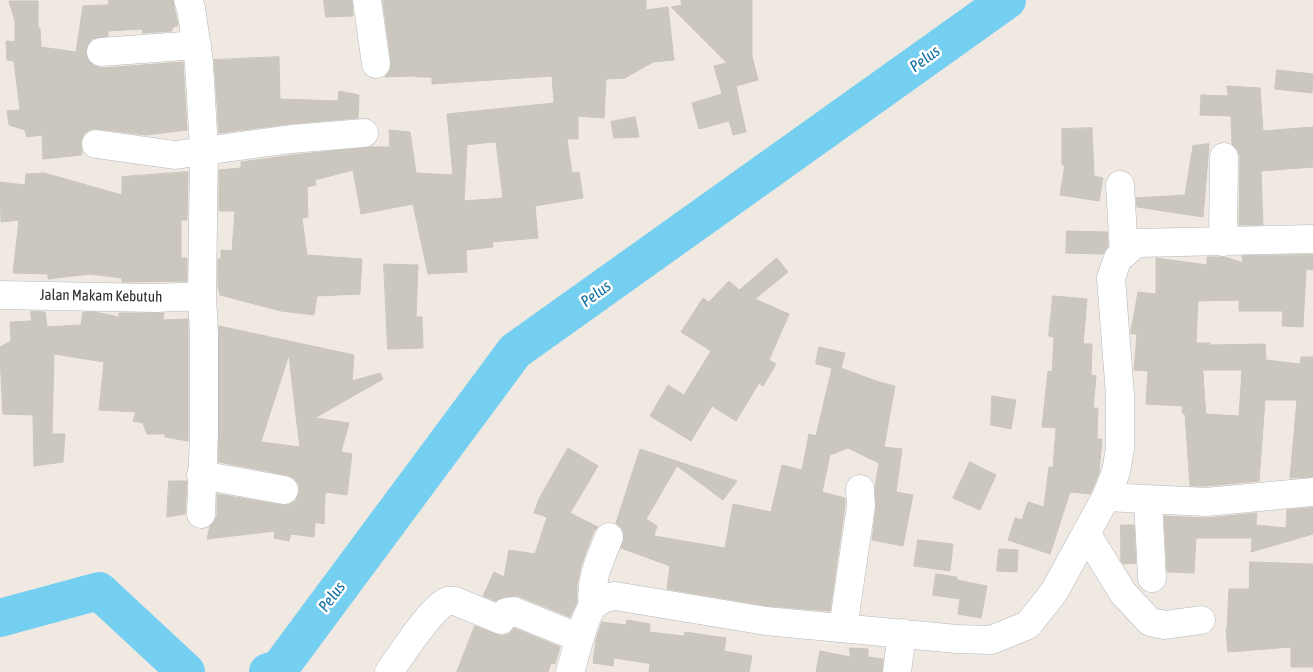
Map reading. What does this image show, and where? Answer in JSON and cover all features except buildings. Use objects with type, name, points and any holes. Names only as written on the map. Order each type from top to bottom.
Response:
[{"type":"street","points":[[188,0],[191,8],[199,63],[204,150],[202,296],[204,406],[201,514]]},
{"type":"street","points":[[367,0],[376,64]]},
{"type":"street","points":[[101,52],[197,45]]},
{"type":"street","points":[[96,144],[175,155],[204,150],[364,133]]},
{"type":"street","points":[[1223,242],[1224,157]]},
{"type":"street","points":[[1120,185],[1124,254]]},
{"type":"street","points":[[593,606],[604,598],[623,596],[766,621],[957,639],[991,640],[1028,625],[1054,592],[1106,497],[1116,472],[1120,448],[1120,395],[1111,278],[1118,258],[1137,243],[1313,239]]},
{"type":"street","name":"Jalan Makam Kebutuh","points":[[0,295],[155,298],[202,296]]},
{"type":"street","points":[[201,475],[284,490]]},
{"type":"street","points":[[843,628],[861,506],[860,489]]},
{"type":"street","points":[[1106,497],[1206,502],[1313,492]]},
{"type":"street","points":[[1148,500],[1152,578]]},
{"type":"street","points":[[1086,533],[1123,593],[1150,622],[1165,625],[1201,620]]},
{"type":"street","points":[[570,672],[580,638],[593,606],[591,594],[592,579],[609,537]]},
{"type":"street","points":[[389,672],[431,616],[449,600],[501,620],[506,612],[513,611],[580,638]]},
{"type":"street","points":[[896,672],[902,633]]},
{"type":"waterway","name":"Pelus","points":[[268,672],[279,669],[515,351],[1007,0]]},
{"type":"waterway","name":"Pelus","points":[[0,618],[99,591],[186,672]]}]
